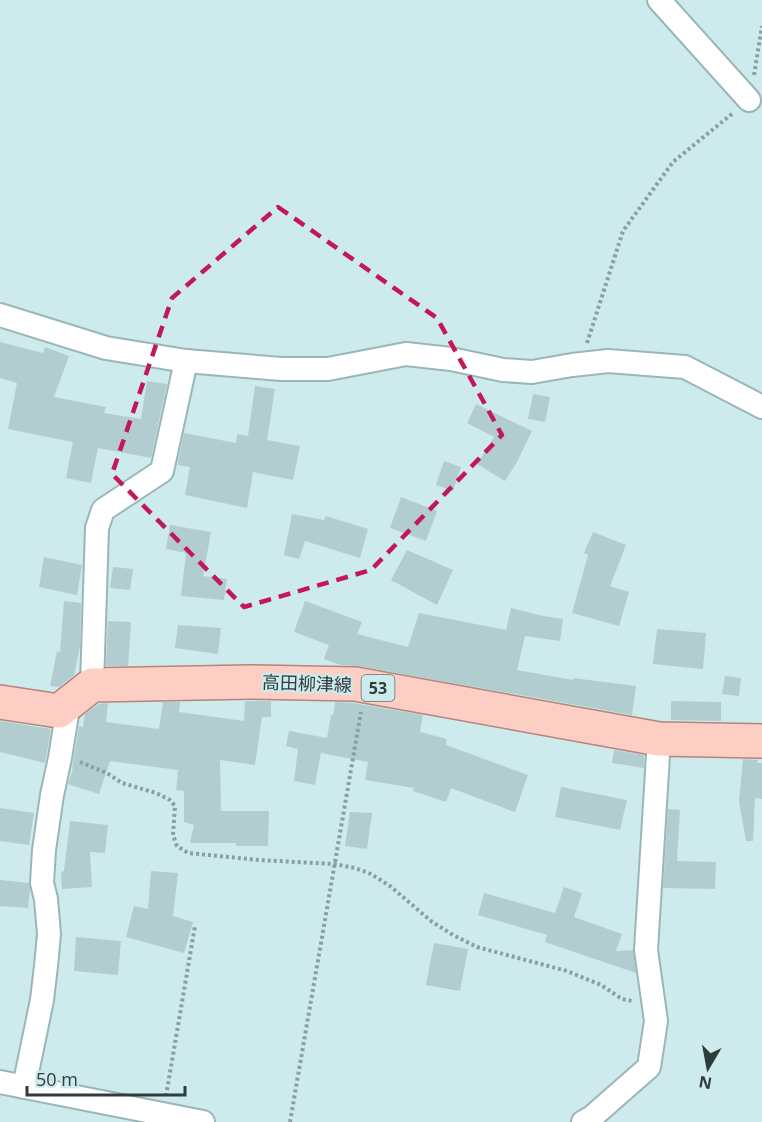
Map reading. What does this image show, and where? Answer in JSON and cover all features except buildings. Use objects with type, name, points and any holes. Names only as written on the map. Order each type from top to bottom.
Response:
[{"type":"main road","name":"高田柳津線","points":[[0,702],[58,711],[81,694],[250,682],[355,684],[659,739],[762,741]]},
{"type":"street","points":[[659,0],[749,100]]},
{"type":"street","points":[[0,315],[106,348],[186,361],[281,369],[328,369],[406,354],[451,359],[503,370],[532,372],[608,361],[685,367],[762,407]]},
{"type":"street","points":[[24,1087],[42,1000],[49,934],[49,920],[42,883],[44,850],[60,758],[81,694],[97,528],[103,510],[162,471],[186,361]]},
{"type":"street","points":[[583,1122],[592,1117],[649,1067],[656,1021],[646,950],[659,739]]},
{"type":"street","points":[[0,1082],[203,1122]]},
{"type":"path","points":[[580,364],[623,231],[673,162],[749,100],[762,26]]},
{"type":"path","points":[[290,1122],[364,686]]},
{"type":"path","points":[[60,758],[88,765],[107,773],[122,783],[156,793],[170,800],[175,806],[173,836],[177,846],[188,854],[334,864],[355,868],[371,874],[390,886],[432,921],[477,947],[567,971],[601,985],[622,999],[654,1004]]},
{"type":"path","points":[[162,1114],[195,926]]},
{"type":"highlighted area","points":[[278,207],[437,318],[502,435],[371,570],[244,607],[112,474],[172,298]]}]
